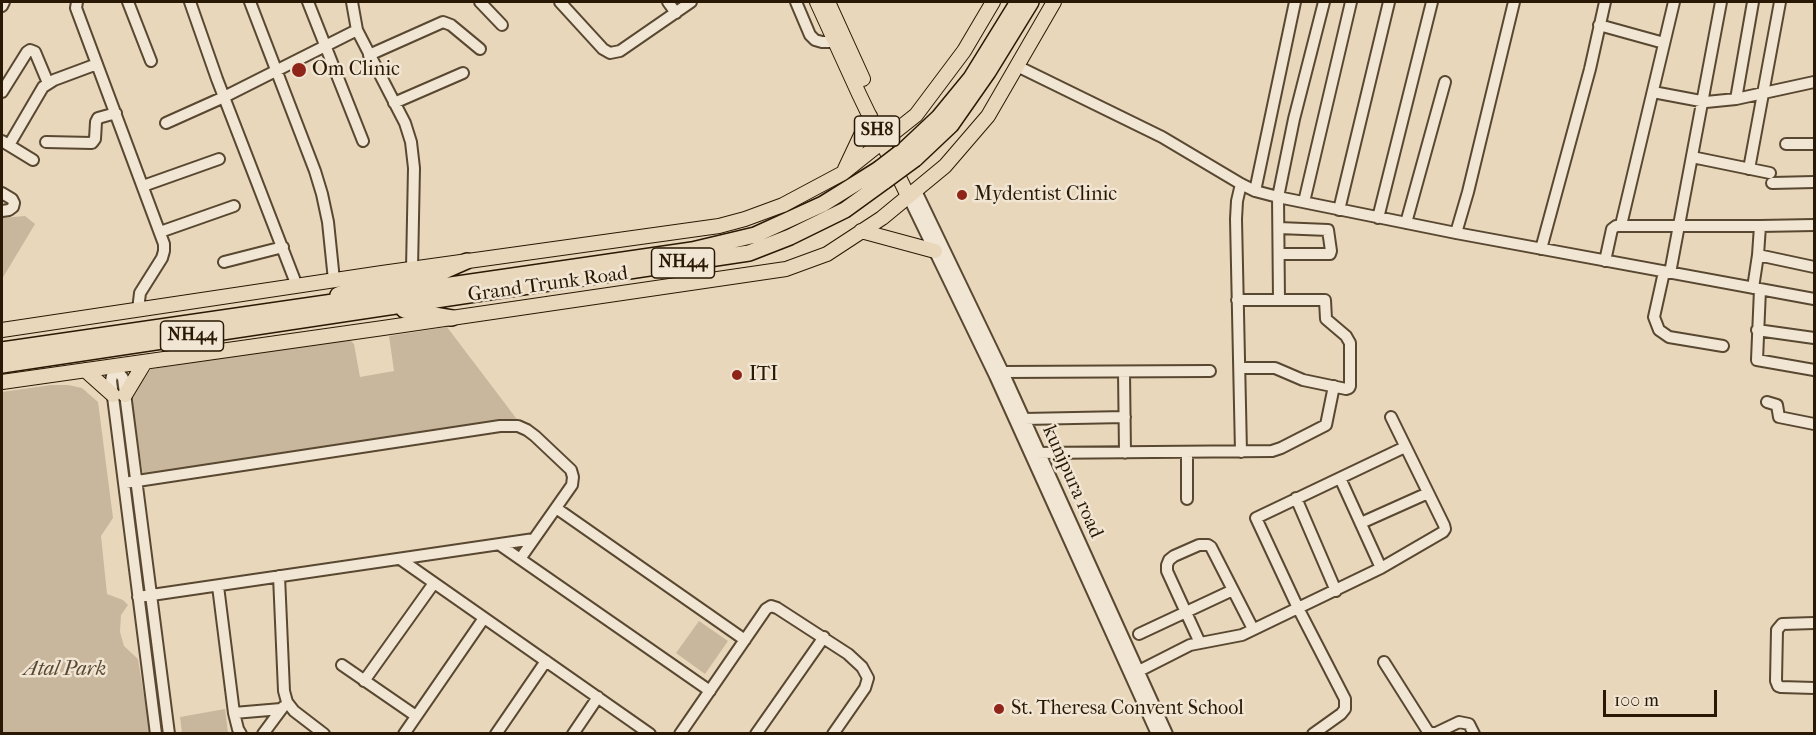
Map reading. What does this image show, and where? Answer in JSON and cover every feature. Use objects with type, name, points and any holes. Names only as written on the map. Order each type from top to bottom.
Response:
[{"type":"highway","name":"NH44","points":[[910,154],[971,78],[1018,2]]},
{"type":"highway","name":"NH44","points":[[2,365],[749,253],[790,237],[845,210],[882,175],[951,125],[988,72],[1031,2]]},
{"type":"highway","name":"NH44","points":[[2,350],[692,250],[755,235],[882,175]]},
{"type":"highway","points":[[325,303],[358,287],[441,272],[467,261]]},
{"type":"highway","points":[[383,308],[452,318]]},
{"type":"main road","name":"SH8","points":[[818,2],[870,116],[886,140]]},
{"type":"main road","name":"SH8","points":[[828,2],[886,140],[912,194]]},
{"type":"main road","name":"Grand Trunk Road","points":[[2,330],[334,280],[719,226],[745,219],[783,205],[843,174],[916,115],[964,51],[993,2]]},
{"type":"main road","name":"Grand Trunk Road","points":[[2,382],[786,269],[827,254],[882,218],[945,166],[988,116],[1054,2]]},
{"type":"main road","points":[[843,174],[870,116]]},
{"type":"main road","points":[[861,231],[939,249]]},
{"type":"main road","points":[[85,370],[119,395],[145,362]]},
{"type":"street","points":[[2,6],[4,2]]},
{"type":"street","points":[[77,2],[76,9],[160,232],[165,251],[140,293],[138,310]]},
{"type":"street","points":[[128,2],[151,61]]},
{"type":"street","points":[[190,2],[297,286]]},
{"type":"street","points":[[250,2],[322,194],[328,222],[334,280]]},
{"type":"street","points":[[308,2],[363,141]]},
{"type":"street","points":[[352,2],[357,30],[405,123],[411,142],[414,168],[412,269]]},
{"type":"street","points":[[480,2],[502,26]]},
{"type":"street","points":[[560,2],[603,49],[610,53],[620,51],[691,2]]},
{"type":"street","points":[[668,2],[676,13]]},
{"type":"street","points":[[796,2],[810,35],[815,40],[836,42]]},
{"type":"street","points":[[1255,191],[1295,2]]},
{"type":"street","points":[[1279,300],[1278,197],[1294,119],[1324,2]]},
{"type":"street","points":[[1304,202],[1351,2]]},
{"type":"street","points":[[1339,210],[1389,2]]},
{"type":"street","points":[[1378,218],[1432,2]]},
{"type":"street","points":[[1456,234],[1514,2]]},
{"type":"street","points":[[1541,249],[1590,69],[1605,2]]},
{"type":"street","points":[[1621,225],[1674,2]]},
{"type":"street","points":[[1721,2],[1679,225],[1654,317],[1659,330],[1669,337],[1723,346]]},
{"type":"street","points":[[1736,99],[1753,2]]},
{"type":"street","points":[[1749,169],[1780,2]]},
{"type":"street","points":[[369,55],[443,22],[451,25],[480,49]]},
{"type":"street","points":[[1599,25],[1664,43]]},
{"type":"street","points":[[166,123],[224,97],[357,30]]},
{"type":"street","points":[[2,92],[30,50],[35,52],[48,83]]},
{"type":"street","points":[[33,160],[5,143],[38,93],[48,83],[97,64]]},
{"type":"street","points":[[1017,66],[1162,138],[1255,191],[1456,234],[1815,299]]},
{"type":"street","points":[[394,103],[464,73]]},
{"type":"street","points":[[1406,223],[1445,82]]},
{"type":"street","points":[[1653,92],[1703,102],[1736,99],[1815,82]]},
{"type":"street","points":[[46,142],[92,143],[95,139],[98,118],[116,113]]},
{"type":"street","points":[[1786,144],[1815,144]]},
{"type":"street","points":[[1692,157],[1749,169],[1771,178],[1815,182]]},
{"type":"street","points":[[143,186],[219,159]]},
{"type":"street","points":[[1240,184],[1236,219],[1241,452]]},
{"type":"street","points":[[2,193],[14,203],[9,210],[2,211]]},
{"type":"street","name":"kunjpura road","points":[[912,194],[1035,453],[1134,674],[1157,734]]},
{"type":"street","points":[[160,232],[234,206]]},
{"type":"street","points":[[1605,261],[1613,227],[1621,225],[1815,225]]},
{"type":"street","points":[[1760,226],[1757,360],[1815,370]]},
{"type":"street","points":[[1279,228],[1328,230],[1331,251],[1330,254],[1279,254]]},
{"type":"street","points":[[224,262],[283,247]]},
{"type":"street","points":[[1758,255],[1815,267]]},
{"type":"street","points":[[1238,300],[1325,300],[1326,319],[1346,336],[1350,343],[1349,388],[1303,380],[1275,368],[1240,368]]},
{"type":"street","points":[[1757,330],[1815,338]]},
{"type":"street","name":"kunjpura road","points":[[987,348],[1003,372],[1024,418],[1035,453]]},
{"type":"street","points":[[114,366],[123,378],[119,395],[124,483],[156,734]]},
{"type":"street","points":[[1003,372],[1210,371]]},
{"type":"street","points":[[1124,372],[1125,453]]},
{"type":"street","points":[[1035,453],[1272,451],[1322,428],[1328,420],[1334,386]]},
{"type":"street","points":[[119,395],[136,481],[168,734]]},
{"type":"street","points":[[1767,402],[1777,405],[1779,417],[1815,424]]},
{"type":"street","points":[[1024,418],[1125,417]]},
{"type":"street","points":[[1134,674],[1190,645],[1242,636],[1381,568],[1445,529],[1391,417]]},
{"type":"street","points":[[124,483],[500,426],[518,426],[535,436],[571,470],[573,477],[572,485],[520,559]]},
{"type":"street","points":[[1316,733],[1345,710],[1346,699],[1298,608],[1256,520],[1258,516],[1405,447]]},
{"type":"street","points":[[1187,453],[1187,499]]},
{"type":"street","points":[[1340,478],[1381,568]]},
{"type":"street","points":[[1361,523],[1428,493]]},
{"type":"street","points":[[1296,498],[1336,591]]},
{"type":"street","points":[[556,508],[745,640]]},
{"type":"street","points":[[138,597],[534,539]]},
{"type":"street","points":[[500,544],[710,691]]},
{"type":"street","points":[[1200,643],[1167,571],[1167,565],[1174,556],[1203,544],[1211,547],[1253,629]]},
{"type":"street","points":[[400,559],[650,734]]},
{"type":"street","points":[[263,734],[284,705],[279,576]]},
{"type":"street","points":[[364,681],[434,583]]},
{"type":"street","points":[[218,586],[234,713],[241,734]]},
{"type":"street","points":[[1139,634],[1233,590]]},
{"type":"street","points":[[680,734],[766,609],[771,606],[848,654],[862,667],[868,678],[865,688],[833,734]]},
{"type":"street","points":[[404,734],[484,618]]},
{"type":"street","points":[[1815,623],[1782,624],[1777,630],[1776,681],[1780,687],[1815,688]]},
{"type":"street","points":[[756,734],[824,637]]},
{"type":"street","points":[[496,734],[546,661]]},
{"type":"street","points":[[1384,662],[1426,730],[1436,733],[1460,722],[1469,724],[1474,734]]},
{"type":"street","points":[[342,665],[416,716]]},
{"type":"street","name":"kunjpura road","points":[[1134,674],[1167,734]]},
{"type":"street","points":[[573,734],[598,697]]},
{"type":"street","points":[[234,713],[284,705],[324,734]]},
{"type":"green space","points":[[25,216],[35,224],[2,279],[2,218]]},
{"type":"green space","points":[[447,327],[519,422],[143,474],[131,397],[151,369],[349,339],[354,344],[360,377],[394,371],[389,336]]},
{"type":"green space","name":"Atal Park","points":[[51,385],[82,388],[98,402],[113,518],[101,536],[107,594],[123,600],[128,605],[121,615],[120,632],[124,646],[138,659],[150,733],[2,733],[2,392]]},
{"type":"green space","points":[[699,621],[728,641],[705,674],[676,653]]},
{"type":"green space","points":[[225,709],[228,733],[182,733],[180,717]]},
{"type":"place","name":"Om Clinic","points":[[299,70]]},
{"type":"place","name":"Mydentist Clinic","points":[[962,195]]},
{"type":"place","name":"ITI","points":[[737,375]]},
{"type":"place","name":"St. Theresa Convent School","points":[[999,709]]}]
